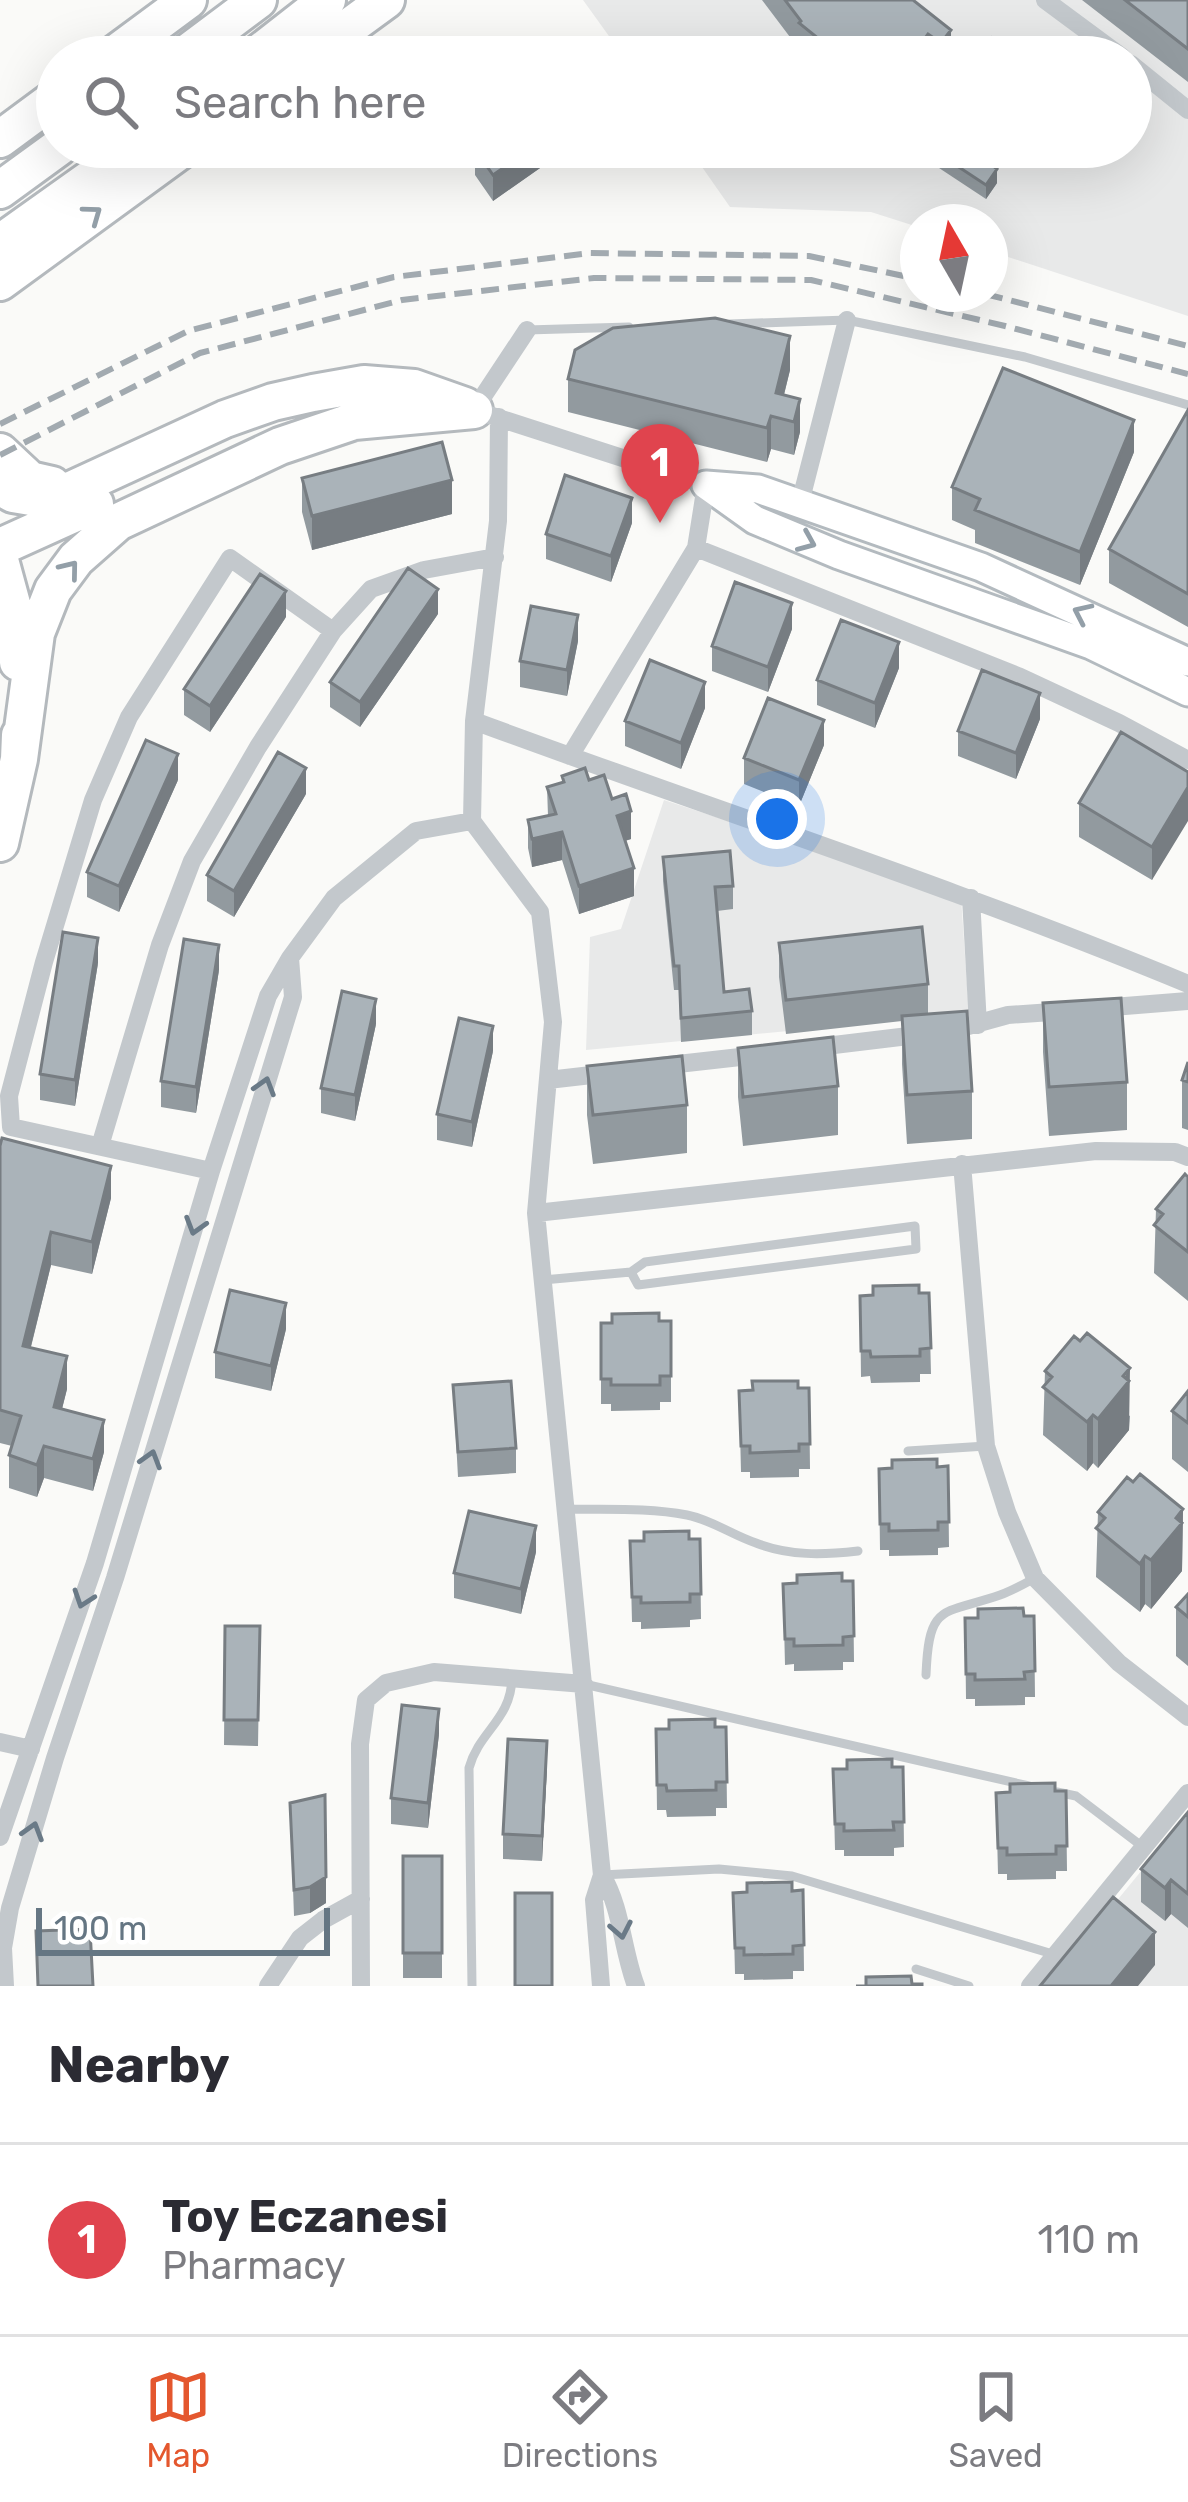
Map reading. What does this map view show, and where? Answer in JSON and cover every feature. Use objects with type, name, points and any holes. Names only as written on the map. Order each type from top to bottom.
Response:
[{"type":"highway","points":[[139,36],[188,0]]},
{"type":"highway","points":[[210,36],[258,0]]},
{"type":"highway","points":[[281,36],[327,0]]},
{"type":"highway","points":[[337,36],[386,0]]},
{"type":"highway","points":[[0,119],[36,103]]},
{"type":"highway","points":[[0,139],[36,110]]},
{"type":"highway","points":[[0,190],[36,163]]},
{"type":"highway","points":[[0,295],[8,263],[112,168]]},
{"type":"highway","points":[[8,263],[153,168]]},
{"type":"highway","points":[[0,486],[13,494],[49,500],[225,419],[273,402],[364,384],[414,388],[487,413]]},
{"type":"highway","points":[[0,547],[275,424],[356,405],[409,404],[487,413]]},
{"type":"highway","points":[[0,843],[19,759],[35,633],[53,590],[76,559],[118,522],[280,446],[354,421],[487,413]]},
{"type":"highway","points":[[0,452],[30,481],[54,486],[91,469],[163,448]]},
{"type":"highway","points":[[0,560],[15,615],[21,700],[19,759]]},
{"type":"street","points":[[1045,0],[1096,36]]},
{"type":"street","points":[[1152,81],[1188,110]]},
{"type":"street","points":[[800,502],[847,320]]},
{"type":"street","points":[[526,330],[487,413],[495,557],[474,721],[472,821],[540,913],[553,1022],[536,1213],[602,1875],[594,1900],[601,1986]]},
{"type":"street","points":[[487,413],[706,485],[758,489],[800,502],[981,567],[1188,662]]},
{"type":"street","points":[[570,756],[696,548],[706,485]]},
{"type":"street","points":[[706,485],[755,520],[838,555],[1091,644],[1188,692]]},
{"type":"street","points":[[696,548],[1018,676],[1188,760]]},
{"type":"street","points":[[100,1146],[160,945],[192,861],[257,747],[333,632],[371,589],[424,570],[495,557]]},
{"type":"street","points":[[211,1171],[10,1127],[9,1096],[93,800],[129,717],[230,559],[333,632]]},
{"type":"street","points":[[474,721],[970,898],[1188,984]]},
{"type":"street","points":[[0,1837],[95,1563],[268,996],[334,898],[416,831],[472,821]]},
{"type":"street","points":[[970,898],[978,1024]]},
{"type":"street","points":[[5,1986],[3,1948],[10,1908],[293,997],[290,958]]},
{"type":"street","points":[[643,1069],[950,1031],[1008,1015],[1188,1001]]},
{"type":"street","points":[[548,1080],[619,1072]]},
{"type":"street","points":[[536,1213],[1096,1151],[1175,1152],[1188,1157]]},
{"type":"street","points":[[962,1164],[986,1446],[1007,1512],[1035,1578],[1119,1663],[1188,1717]]},
{"type":"street","points":[[361,1986],[360,1744],[366,1700],[386,1682],[434,1672],[584,1684]]},
{"type":"street","points":[[0,1742],[31,1749]]},
{"type":"street","points":[[1030,1986],[1188,1793]]},
{"type":"street","points":[[602,1875],[614,1896],[636,1986]]},
{"type":"street","points":[[268,1986],[300,1938],[361,1899]]},
{"type":"lane","points":[[710,325],[847,320],[1025,357],[1188,406]]},
{"type":"lane","points":[[526,330],[641,327]]},
{"type":"lane","points":[[542,1280],[632,1272],[645,1262],[915,1226],[916,1249],[638,1286],[632,1272]]},
{"type":"lane","points":[[908,1451],[986,1446]]},
{"type":"lane","points":[[565,1509],[683,1514],[784,1552],[817,1556],[858,1552]]},
{"type":"lane","points":[[926,1675],[928,1637],[943,1614],[1004,1594],[1035,1578]]},
{"type":"lane","points":[[472,1986],[469,1768],[477,1747],[507,1708],[512,1678]]},
{"type":"lane","points":[[584,1684],[1032,1786]]},
{"type":"lane","points":[[1054,1791],[1076,1796],[1144,1848]]},
{"type":"lane","points":[[602,1875],[719,1869],[792,1876],[1056,1955]]},
{"type":"lane","points":[[916,1969],[969,1986]]},
{"type":"shaded area","points":[[583,0],[1188,0],[1188,316],[1008,257],[1008,204],[900,204],[900,221],[871,212],[730,207],[703,168],[1152,168],[1152,36],[609,36]]},
{"type":"shaded area","points":[[664,800],[961,897],[969,1014],[586,1050],[590,937],[621,929]]},
{"type":"shaded area","points":[[1188,1814],[1188,1986],[1049,1986],[1110,1909]]},
{"type":"building","points":[[785,0],[913,0],[951,30],[946,36],[815,36]]},
{"type":"building","points":[[1125,0],[1188,0],[1188,49]]},
{"type":"building","points":[[960,168],[996,168],[986,185]]},
{"type":"building","points":[[715,318],[790,336],[776,393],[800,399],[794,422],[771,416],[767,428],[568,379],[575,350],[613,328]]},
{"type":"building","points":[[1003,368],[1134,420],[1080,552],[975,510],[980,499],[952,487]]},
{"type":"building","points":[[1188,410],[1188,594],[1109,549]]},
{"type":"building","points":[[442,442],[452,480],[312,516],[302,478]]},
{"type":"building","points":[[565,475],[632,498],[611,556],[546,534]]},
{"type":"building","points":[[408,568],[438,589],[360,702],[330,682]]},
{"type":"building","points":[[260,574],[286,591],[210,706],[184,689]]},
{"type":"building","points":[[735,582],[792,603],[768,667],[712,646]]},
{"type":"building","points":[[531,606],[578,615],[567,670],[520,661]]},
{"type":"building","points":[[841,620],[899,642],[875,703],[817,680]]},
{"type":"building","points":[[650,660],[705,682],[681,743],[625,721]]},
{"type":"building","points":[[982,670],[1040,693],[1016,753],[958,731]]},
{"type":"building","points":[[768,698],[824,720],[799,780],[744,758]]},
{"type":"building","points":[[1121,732],[1188,772],[1188,787],[1152,847],[1079,803]]},
{"type":"building","points":[[146,740],[178,754],[119,886],[87,872]]},
{"type":"building","points":[[278,752],[306,768],[234,891],[207,875]]},
{"type":"building","points":[[585,768],[589,780],[604,775],[612,799],[626,794],[631,811],[617,816],[634,868],[579,886],[562,832],[532,839],[528,820],[556,814],[547,787]]},
{"type":"building","points":[[730,851],[733,886],[715,887],[724,992],[749,989],[752,1011],[681,1018],[679,966],[674,966],[663,857]]},
{"type":"building","points":[[922,927],[928,984],[786,1000],[779,943]]},
{"type":"building","points":[[63,932],[98,938],[75,1080],[40,1074]]},
{"type":"building","points":[[184,939],[219,945],[196,1087],[161,1081]]},
{"type":"building","points":[[342,991],[376,999],[355,1095],[321,1088]]},
{"type":"building","points":[[1121,998],[1127,1082],[1049,1087],[1043,1003]]},
{"type":"building","points":[[967,1011],[972,1091],[907,1095],[902,1016]]},
{"type":"building","points":[[459,1018],[493,1026],[472,1122],[437,1114]]},
{"type":"building","points":[[833,1037],[838,1086],[743,1097],[738,1048]]},
{"type":"building","points":[[682,1056],[687,1105],[593,1115],[587,1066]]},
{"type":"building","points":[[2,1138],[111,1166],[92,1242],[51,1232],[23,1346],[67,1356],[54,1407],[104,1420],[93,1459],[44,1446],[37,1465],[9,1455],[21,1416],[0,1410]]},
{"type":"building","points":[[1185,1174],[1188,1252],[1154,1225],[1163,1214],[1156,1209]]},
{"type":"building","points":[[919,1285],[919,1293],[929,1293],[931,1348],[920,1349],[920,1356],[871,1357],[870,1351],[861,1351],[860,1296],[873,1295],[873,1286]]},
{"type":"building","points":[[230,1290],[286,1303],[271,1366],[215,1352]]},
{"type":"building","points":[[659,1313],[659,1321],[671,1321],[671,1376],[660,1376],[660,1385],[611,1385],[611,1379],[601,1379],[601,1323],[612,1323],[612,1314]]},
{"type":"building","points":[[1087,1333],[1130,1368],[1123,1376],[1129,1381],[1098,1419],[1093,1415],[1087,1422],[1043,1387],[1052,1377],[1045,1371],[1074,1336],[1080,1341]]},
{"type":"building","points":[[511,1381],[516,1448],[458,1452],[453,1385]]},
{"type":"building","points":[[752,1381],[798,1381],[798,1388],[809,1388],[810,1444],[799,1444],[799,1451],[750,1453],[750,1446],[741,1446],[739,1391],[753,1390]]},
{"type":"building","points":[[1188,1391],[1188,1423],[1172,1411]]},
{"type":"building","points":[[937,1459],[937,1467],[948,1466],[949,1522],[938,1522],[938,1530],[889,1531],[889,1524],[880,1524],[879,1469],[892,1468],[892,1460]]},
{"type":"building","points":[[1140,1474],[1183,1509],[1176,1518],[1182,1523],[1151,1560],[1145,1556],[1140,1564],[1096,1528],[1105,1518],[1098,1512],[1127,1477],[1133,1482]]},
{"type":"building","points":[[469,1511],[536,1526],[521,1589],[454,1573]]},
{"type":"building","points":[[689,1531],[689,1539],[700,1539],[701,1594],[690,1594],[690,1602],[641,1603],[641,1597],[632,1597],[630,1541],[644,1541],[644,1532]]},
{"type":"building","points":[[842,1573],[842,1581],[853,1581],[854,1636],[843,1637],[843,1645],[794,1646],[794,1639],[785,1639],[783,1584],[797,1583],[797,1575]]},
{"type":"building","points":[[1188,1594],[1188,1617],[1176,1607]]},
{"type":"building","points":[[1023,1608],[1024,1616],[1034,1616],[1035,1671],[1024,1672],[1025,1679],[975,1680],[975,1674],[966,1674],[965,1618],[978,1618],[978,1609]]},
{"type":"building","points":[[225,1626],[260,1626],[258,1720],[224,1720]]},
{"type":"building","points":[[402,1705],[439,1709],[428,1803],[391,1798]]},
{"type":"building","points":[[715,1719],[715,1727],[726,1727],[727,1782],[716,1782],[716,1790],[667,1791],[666,1785],[657,1785],[656,1729],[669,1729],[669,1720]]},
{"type":"building","points":[[508,1739],[547,1741],[542,1836],[503,1834]]},
{"type":"building","points":[[892,1759],[892,1767],[903,1767],[904,1822],[893,1822],[894,1830],[844,1831],[844,1824],[835,1824],[833,1769],[847,1769],[847,1760]]},
{"type":"building","points":[[1055,1783],[1055,1791],[1066,1791],[1067,1846],[1056,1846],[1056,1854],[1007,1855],[1007,1848],[998,1848],[996,1793],[1010,1792],[1010,1784]]},
{"type":"building","points":[[325,1795],[326,1877],[294,1890],[290,1803]]},
{"type":"building","points":[[1188,1812],[1188,1894],[1171,1880],[1165,1888],[1141,1869]]},
{"type":"building","points":[[403,1856],[442,1856],[442,1953],[403,1953]]},
{"type":"building","points":[[792,1882],[792,1891],[803,1890],[804,1945],[793,1946],[793,1954],[744,1955],[744,1948],[735,1948],[733,1893],[747,1892],[747,1883]]},
{"type":"building","points":[[515,1893],[552,1893],[552,1986],[515,1986]]},
{"type":"building","points":[[1113,1897],[1155,1932],[1111,1986],[1040,1986]]},
{"type":"building","points":[[90,1929],[93,1986],[38,1986],[36,1931]]},
{"type":"building","points":[[911,1976],[912,1984],[922,1984],[922,1986],[866,1986],[866,1977]]},
{"type":"railway","points":[[0,424],[188,331],[394,277],[590,253],[809,256],[900,275]]},
{"type":"railway","points":[[0,455],[200,353],[402,300],[594,278],[811,280],[1188,374]]},
{"type":"railway","points":[[1008,300],[1188,346]]},
{"type":"place","name":"Toy Eczanesi","points":[[660,523]]}]
